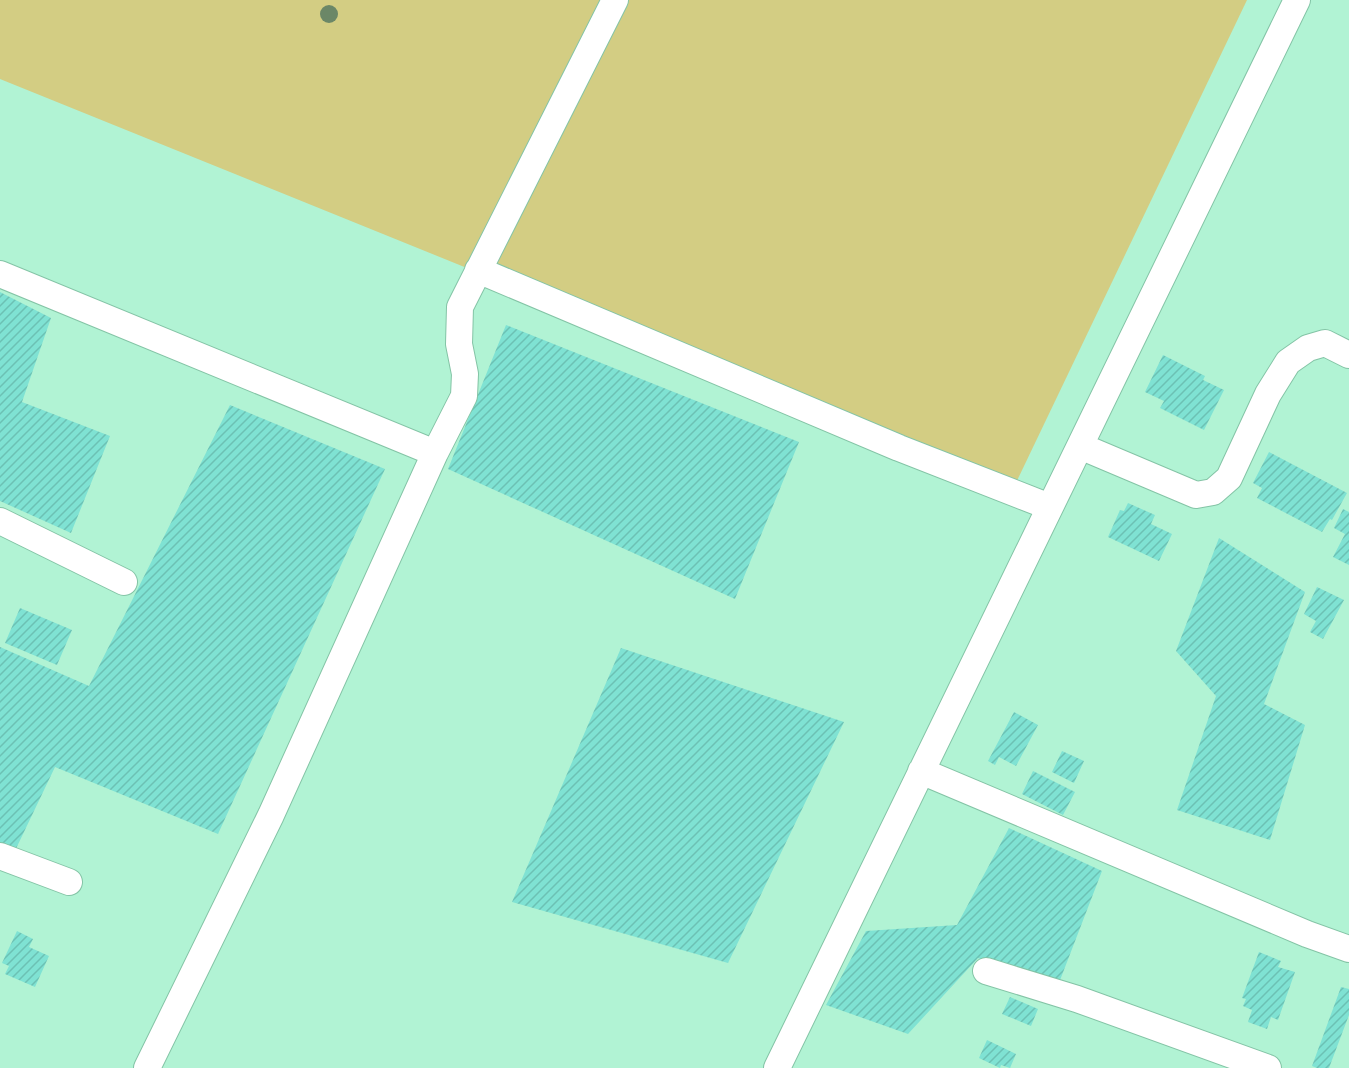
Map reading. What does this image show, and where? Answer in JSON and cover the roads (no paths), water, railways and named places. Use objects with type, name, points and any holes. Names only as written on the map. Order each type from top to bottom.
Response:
[{"type":"street","points":[[147,1068],[271,815],[435,453],[464,396],[465,374],[459,344],[460,307],[615,0]]},
{"type":"street","points":[[777,1068],[1297,0]]},
{"type":"street","points":[[478,270],[899,448],[1050,507]]},
{"type":"street","points":[[0,274],[435,453]]},
{"type":"street","points":[[1080,446],[1196,495],[1213,492],[1229,478],[1268,393],[1288,363],[1308,348],[1325,343],[1349,355]]},
{"type":"street","points":[[0,521],[124,582]]},
{"type":"street","points":[[921,771],[1307,934],[1349,949]]},
{"type":"street","points":[[0,856],[69,882]]},
{"type":"street","points":[[986,971],[1077,999],[1268,1068]]}]
